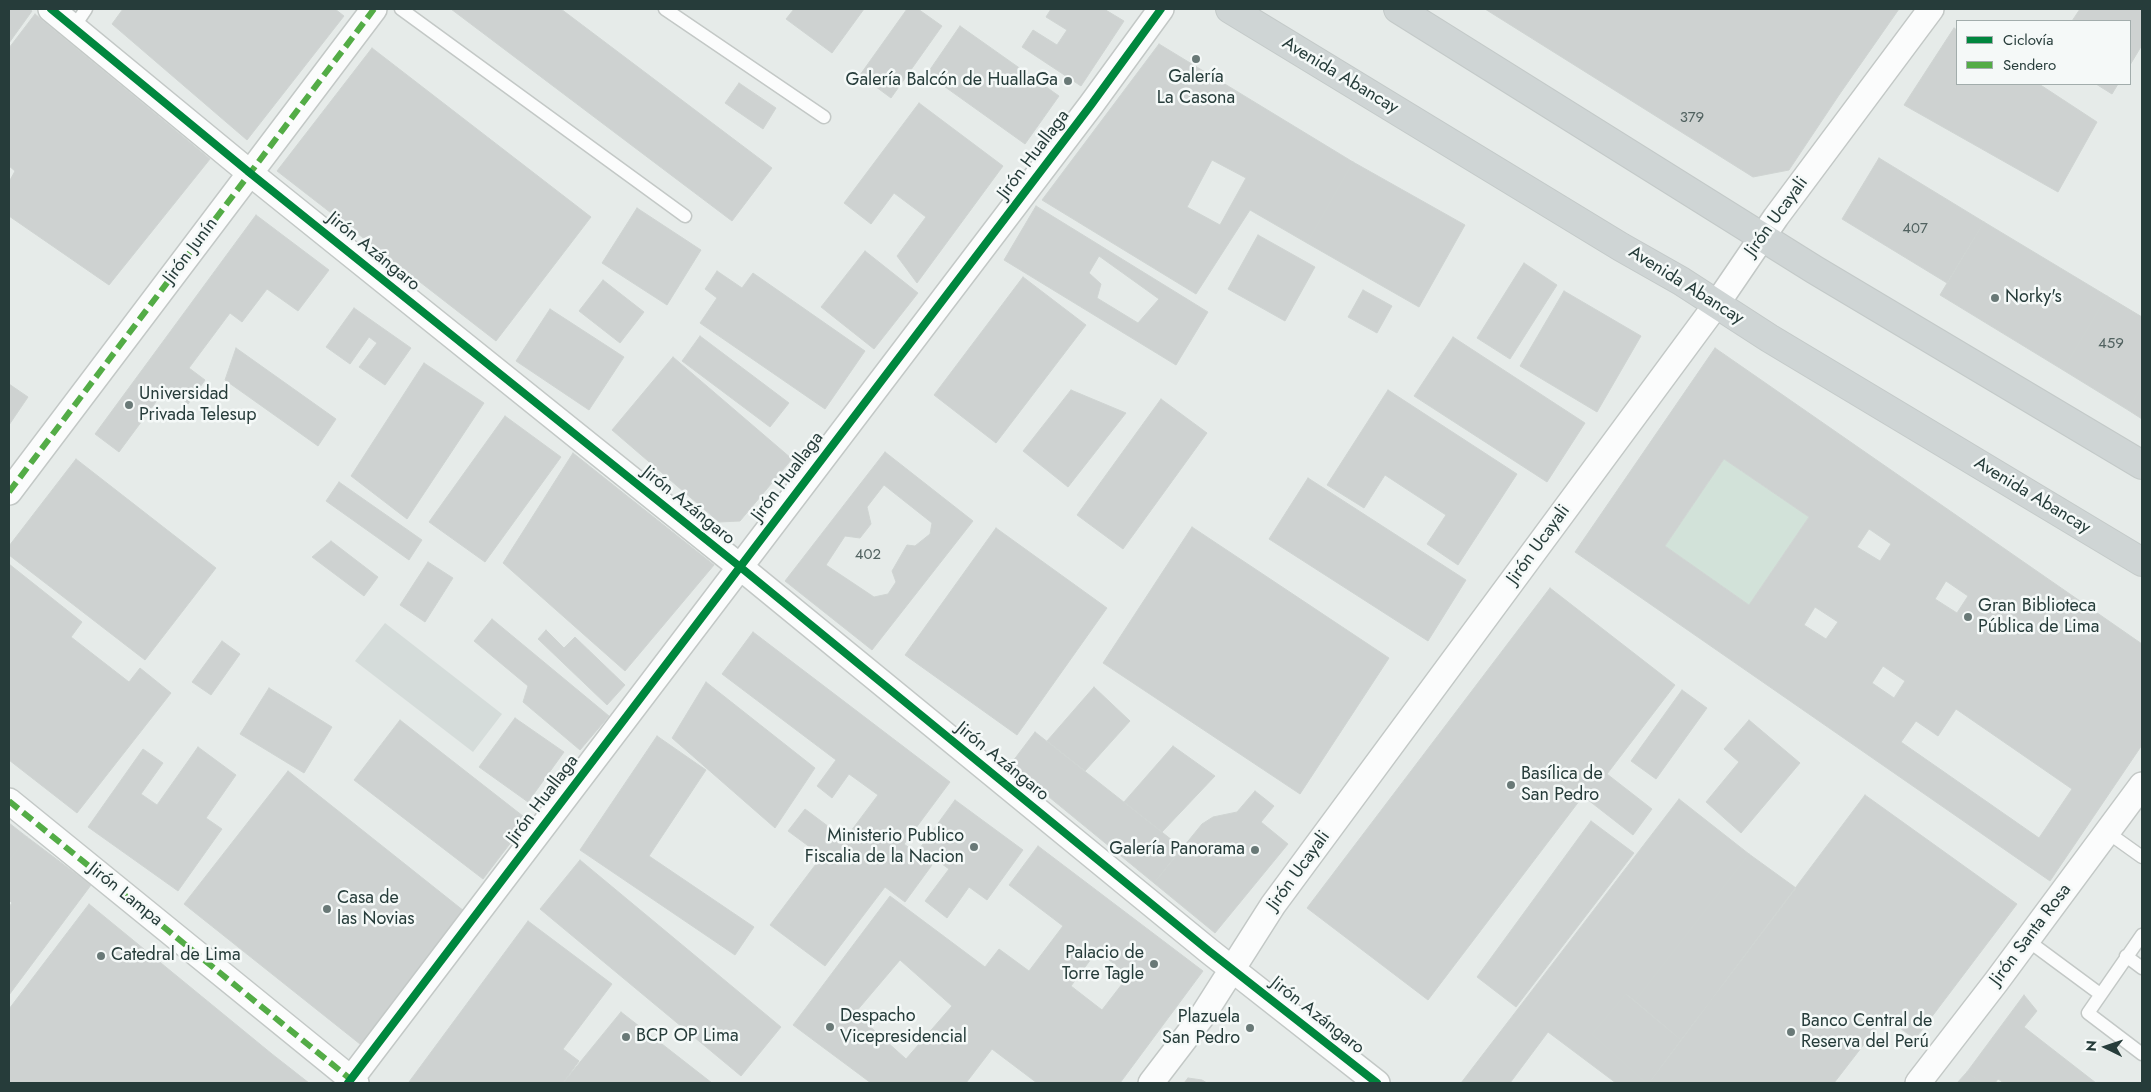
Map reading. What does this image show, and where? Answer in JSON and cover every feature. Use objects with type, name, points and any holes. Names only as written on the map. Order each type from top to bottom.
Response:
[{"type":"main road","name":"Avenida Abancay","points":[[1230,9],[2142,562]]},
{"type":"main road","points":[[1398,9],[1762,237],[2142,466]]},
{"type":"street","name":"Jirón Azángaro","points":[[51,9],[80,18],[250,173],[739,566],[1232,968],[1377,1083]]},
{"type":"street","name":"Jirón Junín","points":[[9,492],[374,9]]},
{"type":"street","name":"Jirón Huallaga","points":[[352,1082],[739,566],[1091,104],[1161,9]]},
{"type":"street","name":"Jirón Ucayali","points":[[1151,1083],[1203,1015],[1273,905],[1716,305],[1762,237],[1931,9]]},
{"type":"street","name":"Jirón Santa Rosa","points":[[1918,1083],[2142,785]]},
{"type":"street","name":"Jirón Lampa","points":[[9,802],[352,1082]]},
{"type":"lane","points":[[401,9],[685,216]]},
{"type":"lane","points":[[665,9],[824,117]]},
{"type":"lane","points":[[2107,832],[2142,856]]},
{"type":"lane","points":[[2142,935],[2088,1013],[2142,1054]]},
{"type":"lane","points":[[2026,940],[2045,956],[2100,994]]},
{"type":"lane","points":[[2126,956],[2142,968]]},
{"type":"shaded area","points":[[1724,459],[1809,517],[1749,605],[1665,546]]},
{"type":"shaded area","points":[[385,623],[502,714],[473,752],[355,661]]},
{"type":"building","points":[[9,9],[29,9],[32,11],[9,43]]},
{"type":"building","points":[[123,9],[335,9],[344,16],[247,140],[112,24]]},
{"type":"building","points":[[451,9],[561,9],[772,168],[732,221]]},
{"type":"building","points":[[794,9],[864,9],[832,53],[786,19]]},
{"type":"building","points":[[907,9],[918,9],[942,26],[891,98],[860,75]]},
{"type":"building","points":[[1051,9],[1104,9],[1124,21],[1081,86],[1022,47],[1033,30],[1057,45],[1067,30],[1046,17]]},
{"type":"building","points":[[1485,9],[1899,9],[1789,170],[1753,177]]},
{"type":"building","points":[[2080,9],[2142,9],[2142,45],[2131,63],[2131,20],[2073,20]]},
{"type":"building","points":[[35,14],[210,159],[109,285],[9,216],[9,182],[15,171],[9,166],[9,48]]},
{"type":"building","points":[[960,26],[1059,96],[1025,144],[927,74]]},
{"type":"building","points":[[1954,28],[1956,29],[1956,85],[2041,85],[2097,122],[2058,192],[1904,105]]},
{"type":"building","points":[[1159,44],[1353,162],[1307,243],[1250,210],[1196,294],[1042,200]],"holes":[[[1212,160],[1246,178],[1220,225],[1187,207]]]},
{"type":"building","points":[[372,48],[591,217],[496,341],[277,171]]},
{"type":"building","points":[[739,83],[776,108],[763,129],[725,103]]},
{"type":"building","points":[[2098,85],[2117,85],[2112,94]]},
{"type":"building","points":[[919,103],[1003,166],[917,283],[897,256],[926,217],[894,193],[871,224],[844,203]]},
{"type":"building","points":[[1879,158],[1984,222],[1947,283],[1842,219]]},
{"type":"building","points":[[1353,162],[1465,225],[1419,307],[1307,243]]},
{"type":"building","points":[[1036,206],[1208,312],[1176,365],[1004,260]],"holes":[[[1099,256],[1159,299],[1138,323],[1097,298],[1101,284],[1089,273]]]},
{"type":"building","points":[[637,208],[701,250],[667,305],[602,263]]},
{"type":"building","points":[[256,215],[329,270],[298,311],[267,289],[242,322],[230,313],[189,368],[205,380],[188,404],[167,387],[119,452],[95,434]]},
{"type":"building","points":[[1984,222],[2107,296],[2063,370],[1940,295]]},
{"type":"building","points":[[1258,235],[1315,267],[1285,321],[1228,289]]},
{"type":"building","points":[[865,251],[918,293],[874,349],[821,307]]},
{"type":"building","points":[[1524,263],[1557,285],[1510,359],[1477,338]]},
{"type":"building","points":[[717,271],[742,288],[753,273],[865,351],[825,409],[700,323],[717,298],[705,289]]},
{"type":"building","points":[[1023,277],[1086,325],[996,443],[934,395]]},
{"type":"building","points":[[603,280],[644,312],[620,343],[579,311]]},
{"type":"building","points":[[1363,290],[1392,306],[1377,333],[1348,317]]},
{"type":"building","points":[[1564,291],[1641,336],[1597,412],[1520,366]]},
{"type":"building","points":[[2107,296],[2142,317],[2142,386],[2128,410],[2063,370]]},
{"type":"building","points":[[354,308],[411,348],[385,385],[359,367],[377,343],[369,337],[350,364],[326,347]]},
{"type":"building","points":[[550,309],[624,357],[589,410],[516,361]]},
{"type":"building","points":[[700,336],[789,403],[770,427],[682,361]]},
{"type":"building","points":[[1453,337],[1585,423],[1547,482],[1414,396]]},
{"type":"building","points":[[236,348],[336,419],[318,446],[225,380]]},
{"type":"building","name":"Gran Biblioteca Pública de Lima","points":[[1715,348],[2142,644],[2142,745],[2050,881],[1575,552]],"holes":[[[1724,459],[1809,517],[1749,605],[1665,546]],[[1869,529],[1891,544],[1880,561],[1857,547]],[[1946,581],[1968,596],[1957,613],[1935,599]],[[1815,607],[1838,622],[1826,639],[1804,625]],[[1883,666],[1905,681],[1894,698],[1872,683]],[[1956,709],[2072,789],[2039,838],[1901,742],[1916,721],[1938,736]]]},
{"type":"building","points":[[673,357],[792,459],[740,521],[719,522],[612,430]]},
{"type":"building","points":[[424,363],[484,403],[407,519],[351,476]]},
{"type":"building","points":[[9,384],[28,397],[9,425]]},
{"type":"building","points":[[2142,386],[2142,419],[2128,410]]},
{"type":"building","points":[[1071,390],[1126,413],[1068,487],[1023,451]]},
{"type":"building","points":[[1388,390],[1517,474],[1458,565],[1427,544],[1446,515],[1385,475],[1364,508],[1327,485]]},
{"type":"building","points":[[1161,399],[1207,433],[1123,549],[1077,515]]},
{"type":"building","points":[[505,416],[561,457],[485,562],[429,522]]},
{"type":"building","points":[[885,452],[973,521],[872,650],[785,581]],"holes":[[[884,485],[932,523],[930,534],[915,546],[907,545],[892,571],[896,582],[888,594],[874,597],[826,565],[845,536],[860,538],[871,524],[867,507]]]},
{"type":"building","points":[[573,453],[714,565],[625,671],[503,563]]},
{"type":"building","points":[[76,459],[216,568],[145,660],[9,555],[9,546]]},
{"type":"building","points":[[1308,478],[1466,580],[1428,641],[1269,539]]},
{"type":"building","points":[[339,482],[422,540],[409,560],[326,501]]},
{"type":"building","points":[[1192,527],[1389,658],[1300,794],[1103,663]]},
{"type":"building","points":[[996,528],[1107,608],[1017,735],[905,655]]},
{"type":"building","points":[[331,541],[378,577],[364,596],[312,557]]},
{"type":"building","points":[[428,562],[453,578],[425,622],[400,605]]},
{"type":"building","points":[[9,564],[82,622],[71,637],[129,682],[140,668],[171,693],[77,813],[9,760]]},
{"type":"building","name":"Basílica de San Pedro","points":[[1550,588],[1675,685],[1607,774],[1652,809],[1633,835],[1583,796],[1428,1000],[1307,908]]},
{"type":"building","points":[[492,619],[609,716],[580,750],[523,702],[528,686],[474,641]]},
{"type":"building","points":[[546,630],[564,648],[575,637],[625,685],[607,705],[538,639]]},
{"type":"building","points":[[753,632],[950,782],[904,844],[932,865],[905,902],[885,887],[825,966],[770,925],[822,856],[788,831],[805,809],[845,839],[878,795],[849,774],[832,798],[817,786],[836,760],[722,674]]},
{"type":"building","points":[[222,641],[240,654],[211,695],[192,682]]},
{"type":"building","points":[[706,682],[815,768],[775,828],[672,738]]},
{"type":"building","points":[[1094,687],[1130,721],[1085,771],[1047,741]]},
{"type":"building","points":[[269,688],[332,727],[304,773],[240,734]]},
{"type":"building","points":[[1682,690],[1707,708],[1656,779],[1631,761]]},
{"type":"building","points":[[515,718],[564,752],[528,802],[479,767]]},
{"type":"building","points":[[400,720],[528,820],[483,879],[354,780]]},
{"type":"building","points":[[1749,720],[1800,763],[1741,833],[1706,802],[1739,762],[1724,749]]},
{"type":"building","points":[[1035,732],[1182,848],[1154,883],[1010,765]]},
{"type":"building","points":[[657,736],[706,770],[649,856],[754,927],[735,955],[580,850]]},
{"type":"building","points":[[1173,746],[1215,776],[1162,832],[1124,802]]},
{"type":"building","points":[[198,747],[236,775],[206,818],[222,829],[178,891],[88,827],[143,749],[163,763],[141,794],[157,805]]},
{"type":"building","name":"Casa de las Novias","points":[[288,771],[469,915],[365,1048],[184,904]]},
{"type":"building","points":[[1255,791],[1274,806],[1261,822],[1288,844],[1215,933],[1154,883],[1202,824],[1213,817],[1237,812]]},
{"type":"building","points":[[1865,795],[2017,904],[1915,1039],[1885,1017],[1834,1083],[1649,1083]]},
{"type":"building","points":[[1679,799],[1749,854],[1635,1001],[1626,994],[1592,1034],[1646,1083],[1616,1083],[1548,1032],[1510,1083],[1461,1083]]},
{"type":"building","points":[[955,800],[1023,850],[987,900],[969,887],[947,918],[925,901],[949,869],[920,848]]},
{"type":"building","points":[[1591,821],[1634,853],[1516,1007],[1477,977]]},
{"type":"building","points":[[9,823],[27,837],[9,861]]},
{"type":"building","points":[[27,837],[91,885],[9,995],[9,907],[12,903],[9,900],[9,861]]},
{"type":"building","name":"Palacio de Torre Tagle","points":[[1038,846],[1203,971],[1120,1083],[1037,1083],[992,1049],[966,1083],[871,1083],[793,1025],[890,896],[985,967],[999,949],[1029,971],[1063,926],[1009,885]],"holes":[[[1097,951],[1129,975],[1102,1010],[1071,986]],[[900,960],[952,1006],[906,1059],[855,1013]]]},
{"type":"building","points":[[1749,854],[1796,888],[1681,1040],[1635,1001]]},
{"type":"building","points":[[580,860],[781,1027],[741,1076],[540,909]]},
{"type":"building","name":"Catedral de Lima","points":[[89,904],[309,1083],[9,1083],[9,1009]]},
{"type":"building","points":[[528,921],[612,984],[563,1049],[579,1061],[563,1083],[409,1082]]},
{"type":"building","points":[[1626,994],[1681,1040],[1649,1083],[1646,1083],[1592,1034]]},
{"type":"building","points":[[2024,995],[2037,1011],[2024,1027],[2096,1083],[2004,1083],[1998,1079],[1995,1083],[1982,1083],[1967,1072]]},
{"type":"building","name":"BCP OP Lima","points":[[621,1012],[712,1083],[563,1083]]},
{"type":"building","points":[[1967,1072],[1982,1083],[1957,1083]]},
{"type":"building","points":[[1188,1078],[1202,1080],[1207,1083],[1184,1083]]},
{"type":"marked path","points":[[9,492],[374,9]]},
{"type":"marked path","points":[[9,801],[354,1082]]},
{"type":"cycle path","points":[[51,9],[250,173],[739,566],[1209,951],[1377,1083]]},
{"type":"cycle path","points":[[348,1083],[1091,105],[1161,9]]},
{"type":"place","name":"Galería La Casona","points":[[1196,59]]},
{"type":"place","name":"Galería Balcón de HuallaGa","points":[[1068,81]]},
{"type":"place","name":"Norky's","points":[[1995,298]]},
{"type":"place","name":"Universidad Privada Telesup","points":[[129,405]]},
{"type":"place","name":"Gran Biblioteca Pública de Lima","points":[[1968,617]]},
{"type":"place","name":"Basílica de San Pedro","points":[[1511,785]]},
{"type":"place","name":"Ministerio Publico Fiscalia de la Nacion","points":[[974,847]]},
{"type":"place","name":"Galería Panorama","points":[[1255,850]]},
{"type":"place","name":"Casa de las Novias","points":[[327,909]]},
{"type":"place","name":"Catedral de Lima","points":[[101,956]]},
{"type":"place","name":"Palacio de Torre Tagle","points":[[1154,964]]},
{"type":"place","name":"Despacho Vicepresidencial","points":[[830,1027]]},
{"type":"place","name":"Plazuela San Pedro","points":[[1250,1028]]},
{"type":"place","name":"Banco Central de Reserva del Perú","points":[[1791,1032]]},
{"type":"place","name":"BCP OP Lima","points":[[626,1037]]}]
